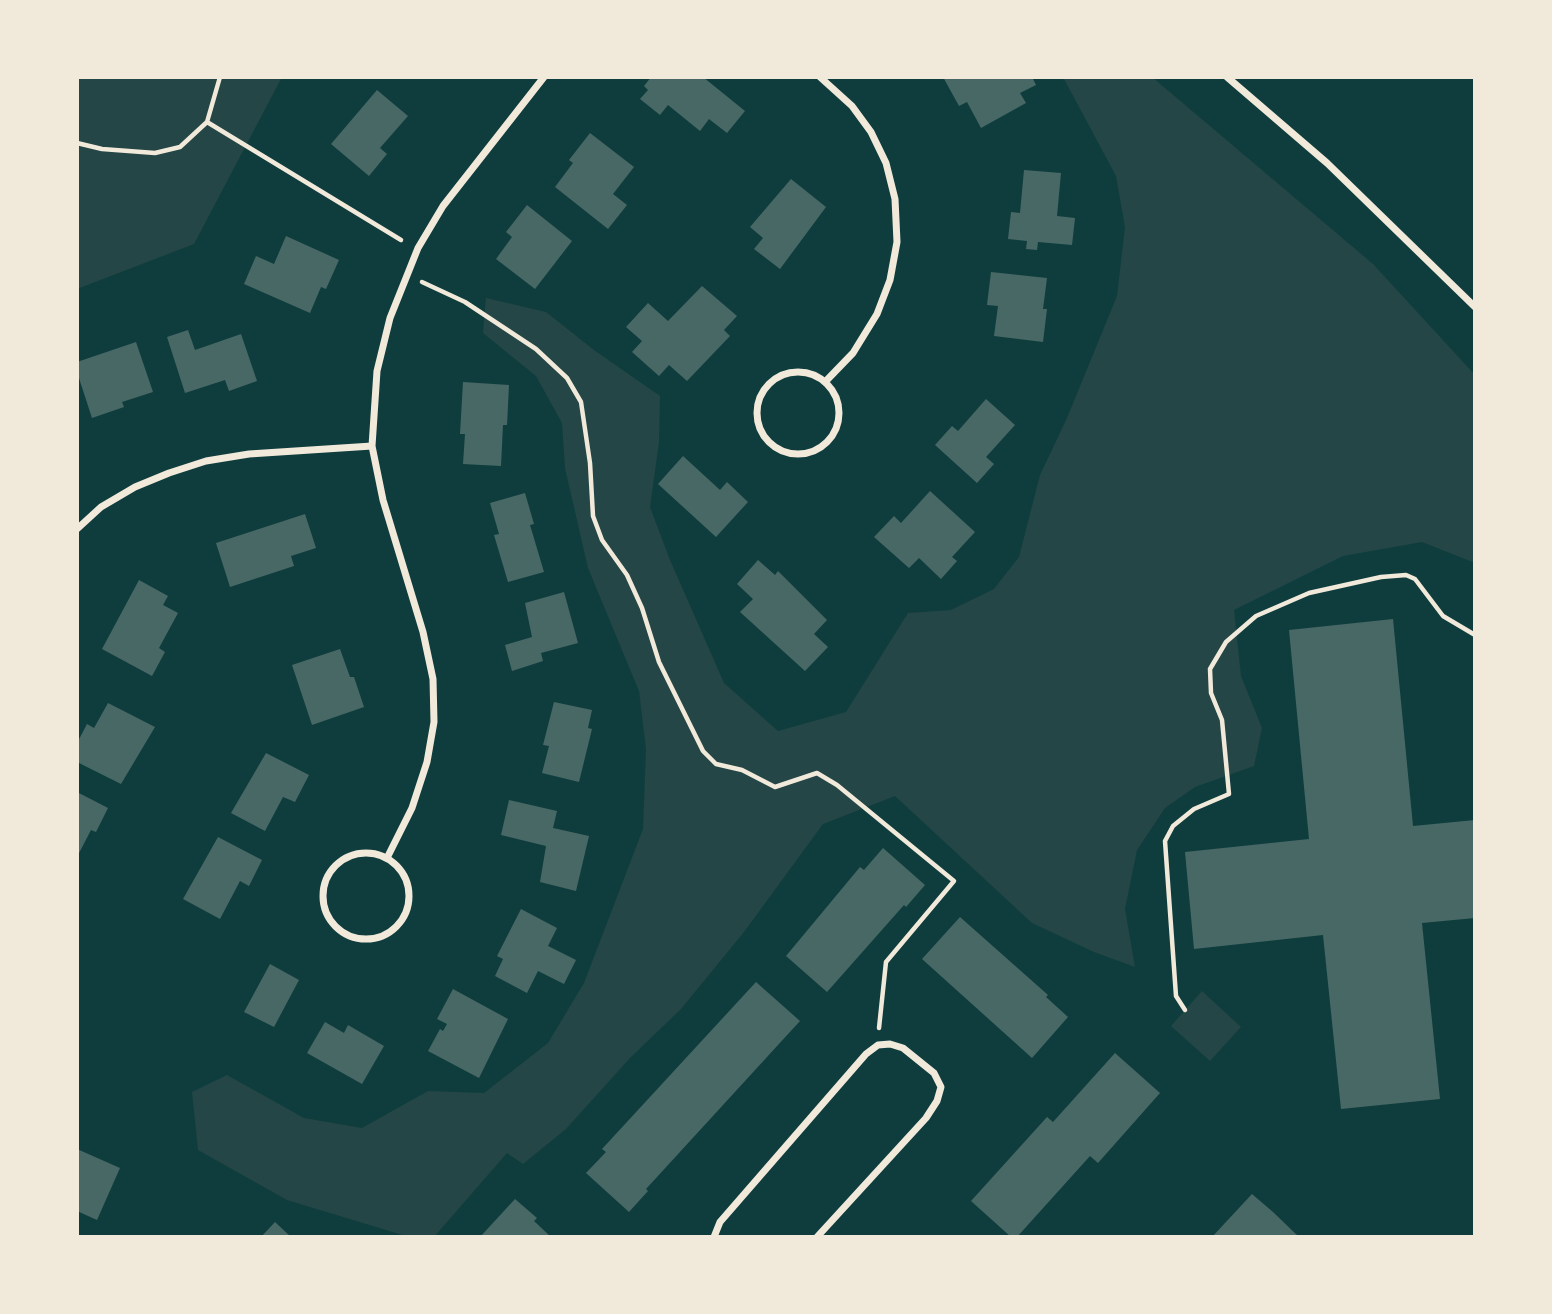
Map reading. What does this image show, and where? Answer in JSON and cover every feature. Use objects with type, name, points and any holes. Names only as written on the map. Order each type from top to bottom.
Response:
[{"type":"street","points":[[387,858],[412,808],[427,762],[435,722],[433,679],[383,500],[372,446],[377,371],[390,318],[418,248],[443,206],[544,77]]},
{"type":"street","points":[[820,77],[852,106],[871,132],[886,163],[895,199],[897,242],[890,280],[877,314],[853,353],[825,382]]},
{"type":"street","points":[[1227,77],[1327,163],[1475,307]]},
{"type":"street","points":[[792,372],[807,373],[825,382],[836,396],[840,415],[835,433],[821,448],[804,455],[784,453],[766,441],[758,425],[756,409],[762,391],[776,378],[792,372]]},
{"type":"street","points":[[77,529],[102,506],[135,487],[206,461],[249,454],[372,446]]},
{"type":"street","points":[[369,853],[387,858],[401,870],[408,883],[410,895],[406,913],[398,926],[382,937],[367,940],[350,937],[333,925],[325,909],[323,892],[328,876],[341,861],[355,854],[369,853]]},
{"type":"street","points":[[714,1237],[720,1222],[866,1054],[878,1045],[890,1044],[903,1048],[934,1073],[941,1087],[937,1101],[926,1118],[817,1237]]},
{"type":"path","points":[[77,142],[102,149],[155,153],[180,147],[207,122],[220,77]]},
{"type":"path","points":[[207,122],[392,236],[418,248]]},
{"type":"path","points":[[406,274],[465,302],[536,349],[567,378],[581,402],[590,463],[593,516],[602,540],[627,575],[642,608],[659,662],[703,751],[716,764],[742,770],[775,787],[817,773],[837,785],[954,881],[886,962],[878,1045]]},
{"type":"path","points":[[1185,1010],[1176,996],[1166,841],[1173,826],[1194,809],[1229,794],[1222,720],[1210,693],[1210,669],[1226,642],[1256,616],[1309,593],[1381,577],[1406,575],[1415,579],[1443,616],[1475,635]]},
{"type":"shaded area","points":[[77,77],[282,77],[194,244],[77,289]]},
{"type":"shaded area","points":[[1063,77],[1152,77],[1373,264],[1475,375],[1475,563],[1422,542],[1343,556],[1234,610],[1241,676],[1262,728],[1254,766],[1195,787],[1165,808],[1137,850],[1125,909],[1135,967],[1094,952],[1032,923],[895,796],[823,824],[744,932],[681,1009],[630,1058],[566,1129],[523,1164],[507,1153],[434,1237],[409,1237],[287,1200],[198,1150],[192,1092],[227,1075],[304,1118],[362,1128],[428,1091],[484,1093],[548,1043],[584,983],[643,829],[646,749],[639,691],[588,568],[565,468],[562,423],[536,376],[483,333],[486,298],[546,312],[594,350],[660,396],[659,442],[650,507],[670,560],[724,683],[778,731],[846,712],[908,613],[951,610],[994,589],[1019,557],[1040,475],[1067,418],[1117,296],[1125,227],[1116,176]]},
{"type":"shaded area","points":[[1202,991],[1241,1027],[1210,1061],[1171,1026]]},
{"type":"building","points":[[651,77],[703,77],[745,111],[727,133],[709,119],[700,131],[668,105],[660,115],[640,99],[648,90],[644,86]]},
{"type":"building","points":[[943,77],[1032,77],[1036,85],[1020,93],[1026,103],[981,128],[967,102],[959,106]]},
{"type":"building","points":[[377,90],[408,116],[380,148],[387,154],[369,176],[331,144]]},
{"type":"building","points":[[590,133],[634,167],[613,194],[627,205],[608,229],[555,187],[573,163],[569,160]]},
{"type":"building","points":[[1024,170],[1061,173],[1057,216],[1075,218],[1072,245],[1038,242],[1037,250],[1026,249],[1027,241],[1008,239],[1011,212],[1020,213]]},
{"type":"building","points":[[791,179],[826,207],[780,269],[754,249],[763,238],[750,227]]},
{"type":"building","points":[[527,205],[572,241],[535,289],[496,259],[512,237],[506,232]]},
{"type":"building","points":[[286,236],[339,260],[326,289],[321,287],[310,313],[244,284],[256,256],[274,264]]},
{"type":"building","points":[[991,272],[1047,278],[1043,342],[994,336],[998,306],[987,305]]},
{"type":"building","points":[[702,286],[737,316],[724,330],[730,336],[687,381],[669,365],[659,376],[632,352],[642,341],[626,327],[648,303],[668,321]]},
{"type":"building","points":[[188,330],[195,350],[241,334],[257,381],[229,391],[225,380],[185,393],[167,337]]},
{"type":"building","points":[[136,342],[153,392],[122,402],[124,407],[92,418],[77,372],[77,362]]},
{"type":"building","points":[[463,382],[509,385],[501,466],[463,464],[465,434],[460,434]]},
{"type":"building","points":[[986,399],[1015,425],[986,457],[994,464],[977,483],[935,445],[952,426],[958,431]]},
{"type":"building","points":[[683,456],[720,490],[727,482],[748,502],[716,537],[658,484]]},
{"type":"building","points":[[930,491],[975,532],[952,557],[957,561],[941,579],[919,558],[909,568],[874,537],[894,516],[901,523]]},
{"type":"building","points":[[525,493],[534,524],[530,525],[544,572],[508,582],[494,535],[499,534],[490,503]]},
{"type":"building","points":[[305,514],[316,548],[291,556],[294,566],[230,587],[216,543]]},
{"type":"building","points":[[758,560],[775,575],[778,571],[827,620],[814,634],[828,647],[805,671],[740,612],[753,599],[737,584]]},
{"type":"building","points":[[139,580],[168,596],[163,605],[178,613],[159,648],[165,652],[152,676],[102,649]]},
{"type":"building","points":[[564,592],[578,643],[541,653],[543,661],[512,671],[505,645],[532,637],[525,603]]},
{"type":"building","points":[[1393,619],[1413,826],[1475,820],[1475,918],[1422,923],[1440,1099],[1341,1109],[1323,935],[1194,949],[1185,852],[1309,839],[1289,630]]},
{"type":"building","points":[[340,649],[350,677],[354,677],[364,707],[312,725],[292,665]]},
{"type":"building","points":[[554,702],[592,710],[588,728],[592,729],[579,782],[542,773],[549,746],[543,745]]},
{"type":"building","points":[[108,703],[155,727],[121,784],[77,762],[77,743],[87,724],[94,728]]},
{"type":"building","points":[[266,753],[309,775],[295,802],[283,797],[265,831],[231,813]]},
{"type":"building","points":[[77,792],[108,808],[96,832],[91,830],[77,857]]},
{"type":"building","points":[[509,800],[557,811],[553,828],[589,836],[576,891],[540,882],[546,846],[501,835]]},
{"type":"building","points":[[218,837],[262,860],[249,886],[240,881],[220,919],[183,899]]},
{"type":"building","points":[[883,848],[925,885],[827,992],[786,956],[860,867],[864,870]]},
{"type":"building","points":[[521,909],[557,928],[548,946],[576,960],[564,984],[538,971],[527,993],[495,976],[503,959],[497,956]]},
{"type":"building","points":[[960,917],[1048,995],[1046,997],[1068,1017],[1032,1058],[922,959]]},
{"type":"building","points":[[270,964],[299,980],[274,1027],[244,1012]]},
{"type":"building","points":[[756,982],[800,1021],[646,1189],[648,1191],[629,1212],[586,1173],[606,1152],[602,1149]]},
{"type":"building","points":[[453,989],[508,1019],[479,1078],[428,1051],[440,1029],[443,1031],[447,1024],[437,1019]]},
{"type":"building","points":[[325,1022],[344,1033],[348,1025],[384,1046],[362,1084],[307,1053]]},
{"type":"building","points":[[1115,1053],[1160,1093],[1098,1163],[1090,1156],[1017,1237],[1011,1237],[971,1201],[1047,1117],[1053,1122]]},
{"type":"building","points":[[77,1149],[120,1168],[97,1220],[77,1211]]},
{"type":"building","points":[[1252,1194],[1273,1212],[1299,1237],[1212,1237]]},
{"type":"building","points":[[515,1199],[537,1218],[534,1221],[551,1237],[480,1237]]},
{"type":"building","points":[[275,1222],[291,1237],[261,1237]]}]
